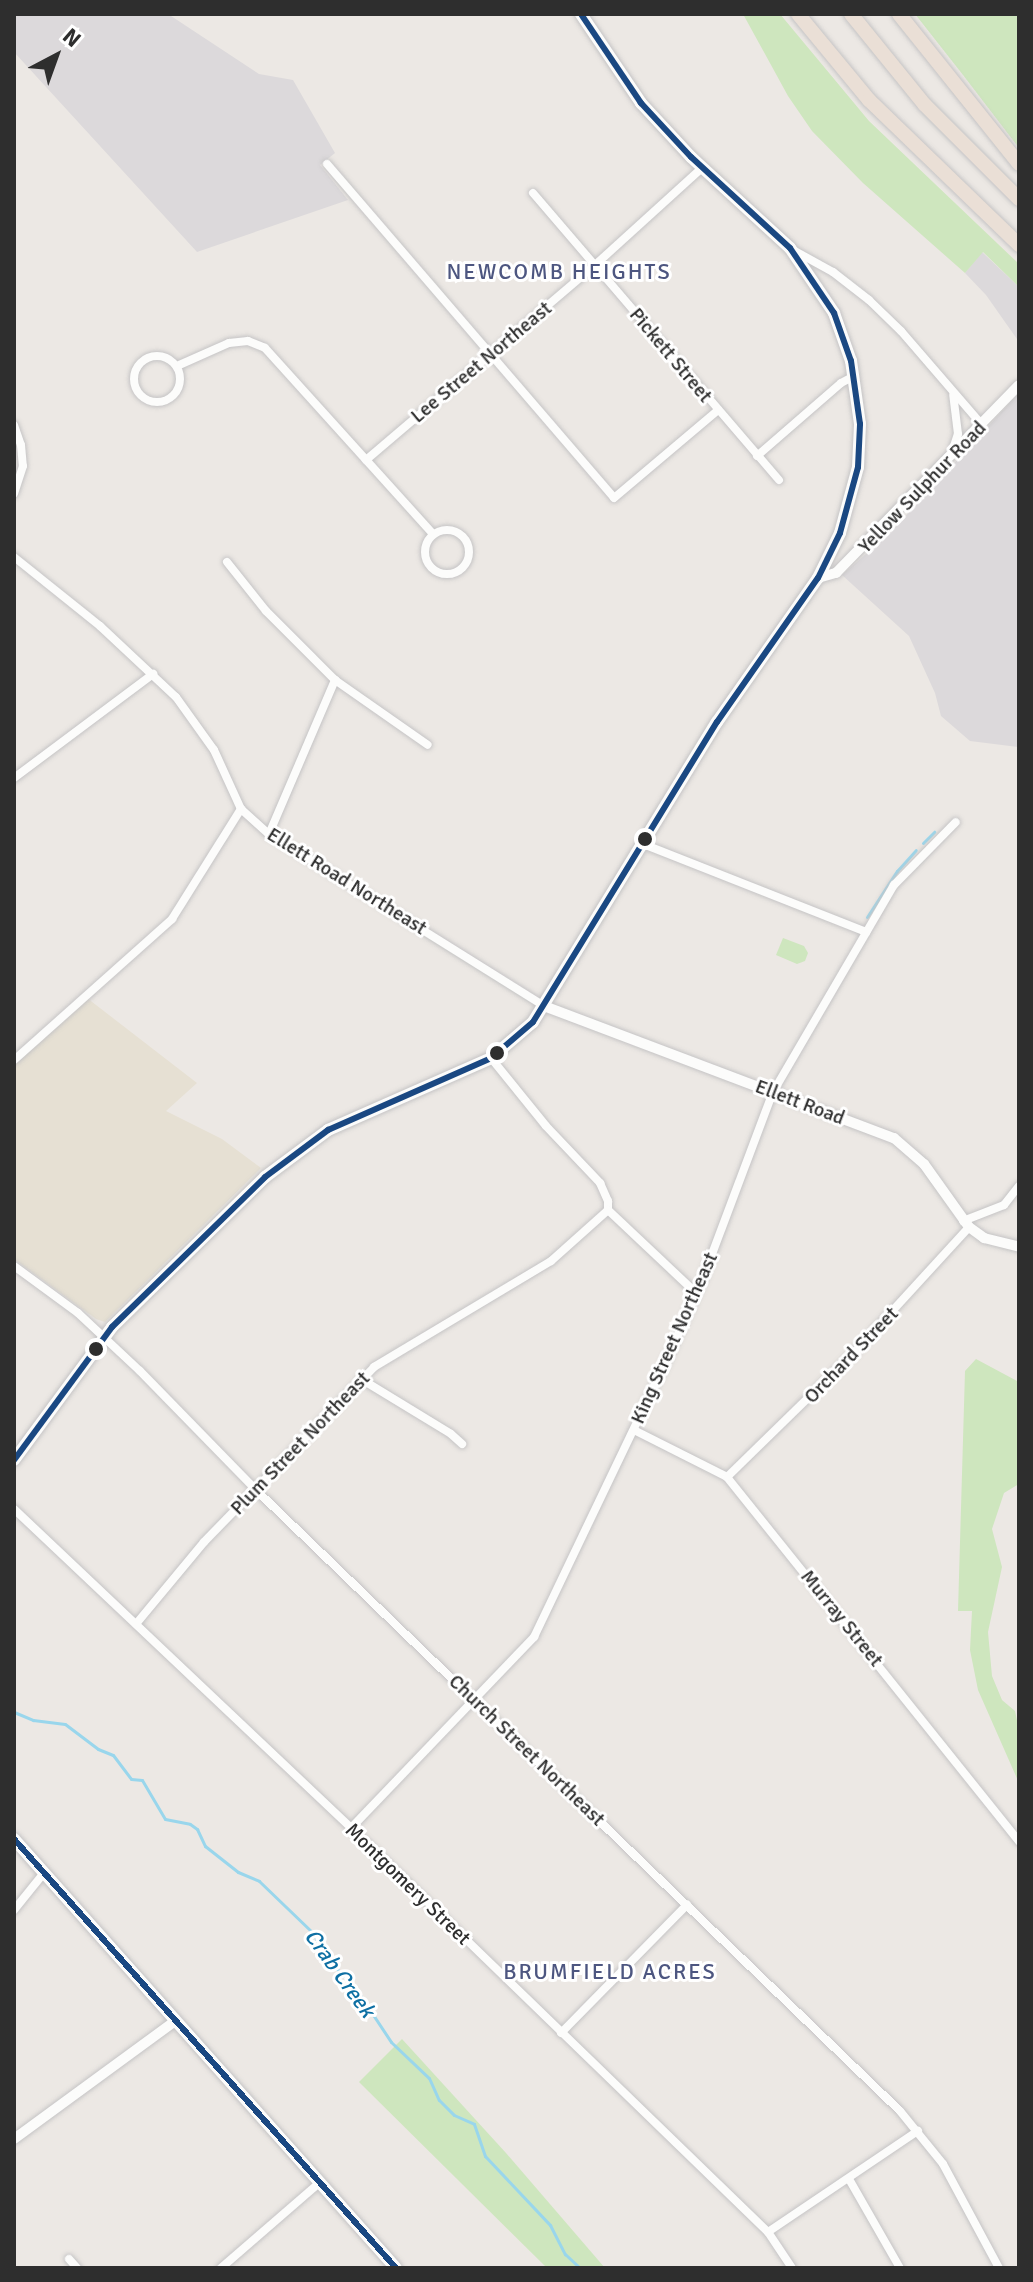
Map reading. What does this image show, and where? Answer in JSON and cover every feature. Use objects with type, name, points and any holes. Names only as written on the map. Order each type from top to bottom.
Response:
[{"type":"highway","points":[[798,14],[869,100],[1019,245]]},
{"type":"highway","points":[[851,14],[925,105],[1019,199]]},
{"type":"highway","points":[[899,14],[1019,164]]},
{"type":"main road","points":[[14,1460],[104,1337],[242,1197],[302,1147],[354,1117],[491,1058],[520,1035],[544,1006],[735,694],[818,578],[847,514],[858,467],[860,424],[854,376],[834,313],[790,248],[702,168],[625,83],[581,14]]},
{"type":"main road","points":[[14,1839],[396,2268]]},
{"type":"street","points":[[327,164],[614,498],[718,410]]},
{"type":"street","name":"Lee Street Northeast","points":[[366,460],[595,265],[702,168]]},
{"type":"street","name":"Pickett Street","points":[[533,193],[779,480]]},
{"type":"street","points":[[790,248],[833,272],[869,300],[982,425]]},
{"type":"street","points":[[177,366],[229,343],[248,341],[265,348],[433,534]]},
{"type":"street","points":[[163,357],[177,366],[180,384],[170,399],[148,401],[139,394],[134,383],[135,372],[146,359],[163,357]]},
{"type":"street","points":[[757,456],[841,383],[854,376]]},
{"type":"street","name":"Yellow Sulphur Road","points":[[818,578],[836,573],[1019,385]]},
{"type":"street","points":[[951,457],[958,434],[952,391]]},
{"type":"street","points":[[14,425],[23,466],[14,494]]},
{"type":"street","points":[[450,530],[466,541],[469,551],[463,567],[448,574],[432,569],[424,551],[433,534],[450,530]]},
{"type":"street","name":"Ellett Road Northeast","points":[[14,557],[100,626],[153,674],[197,722],[241,809],[269,834],[544,1006]]},
{"type":"street","points":[[227,562],[266,611],[335,680],[428,745]]},
{"type":"street","points":[[14,778],[153,674]]},
{"type":"street","points":[[269,834],[335,680]]},
{"type":"street","points":[[14,1060],[172,919],[241,809]]},
{"type":"street","name":"King Street Northeast","points":[[351,1828],[534,1637],[696,1293],[773,1092],[907,867],[956,822]]},
{"type":"street","points":[[643,844],[866,932]]},
{"type":"street","name":"Ellett Road","points":[[544,1006],[894,1138],[910,1148],[966,1224],[984,1238],[1019,1247]]},
{"type":"street","points":[[491,1058],[540,1120],[600,1183],[608,1201],[608,1210],[696,1293]]},
{"type":"street","name":"Orchard Street","points":[[727,1477],[851,1356],[966,1224],[1004,1205],[1019,1186]]},
{"type":"street","name":"Plum Street Northeast","points":[[136,1624],[204,1542],[361,1379],[389,1358],[551,1261],[608,1210]]},
{"type":"street","name":"Church Street Northeast","points":[[14,1266],[104,1337],[255,1489],[918,2131],[943,2164],[999,2268]]},
{"type":"street","points":[[361,1379],[462,1444]]},
{"type":"street","name":"Murray Street","points":[[634,1430],[727,1477],[1019,1842]]},
{"type":"street","name":"Montgomery Street","points":[[14,1509],[351,1828],[768,2232],[792,2268]]},
{"type":"street","points":[[14,1910],[44,1873]]},
{"type":"street","points":[[561,2033],[687,1905]]},
{"type":"street","points":[[14,2139],[174,2022]]},
{"type":"street","points":[[768,2232],[918,2131]]},
{"type":"street","points":[[849,2179],[900,2268]]},
{"type":"street","points":[[221,2268],[319,2183]]},
{"type":"street","points":[[69,2259],[77,2268]]},
{"type":"shaded area","points":[[14,14],[168,14],[259,74],[293,80],[335,153],[320,165],[348,200],[197,252],[14,52]]},
{"type":"shaded area","points":[[982,252],[1019,287],[1019,342],[986,295],[965,273]]},
{"type":"shaded area","points":[[1019,393],[1019,747],[970,741],[941,716],[935,693],[909,636],[842,575],[889,534]]},
{"type":"shaded area","points":[[87,998],[197,1083],[166,1111],[222,1139],[261,1168],[105,1322],[96,1319],[14,1259],[14,1064]]},
{"type":"green space","points":[[743,14],[780,14],[869,121],[1019,264],[1019,287],[983,252],[965,273],[863,183],[812,131],[788,96]]},
{"type":"green space","points":[[915,14],[1019,14],[1019,148],[963,75]]},
{"type":"green space","points":[[783,938],[804,946],[808,953],[805,961],[797,964],[776,955]]},
{"type":"green space","points":[[976,1359],[1019,1382],[1019,1484],[1004,1493],[992,1529],[1002,1567],[988,1632],[992,1676],[1002,1700],[1015,1711],[1019,1730],[1019,1783],[978,1690],[970,1650],[972,1611],[958,1611],[965,1371]]},
{"type":"green space","points":[[402,2039],[605,2268],[547,2268],[359,2082]]},
{"type":"waterway","points":[[923,843],[934,832]]},
{"type":"waterway","points":[[867,917],[897,871],[916,850]]},
{"type":"waterway","name":"Crab Creek","points":[[14,1712],[33,1720],[65,1724],[98,1749],[113,1755],[131,1779],[142,1780],[165,1819],[190,1824],[197,1829],[205,1846],[238,1872],[259,1881],[313,1933],[327,1959],[354,1986],[391,2042],[429,2078],[439,2100],[454,2115],[474,2124],[485,2156],[550,2225],[565,2254],[580,2268]]},
{"type":"transit line","points":[[14,1460],[112,1327],[265,1177],[328,1130],[491,1058],[533,1022],[717,722],[818,578],[840,533],[858,467],[860,424],[851,361],[834,313],[790,248],[691,157],[641,103],[581,14]]},
{"type":"transit line","points":[[14,1839],[396,2268]]},
{"type":"district","name":"NEWCOMB HEIGHTS","points":[[559,272]]},
{"type":"district","name":"BRUMFIELD ACRES","points":[[610,1972]]}]
